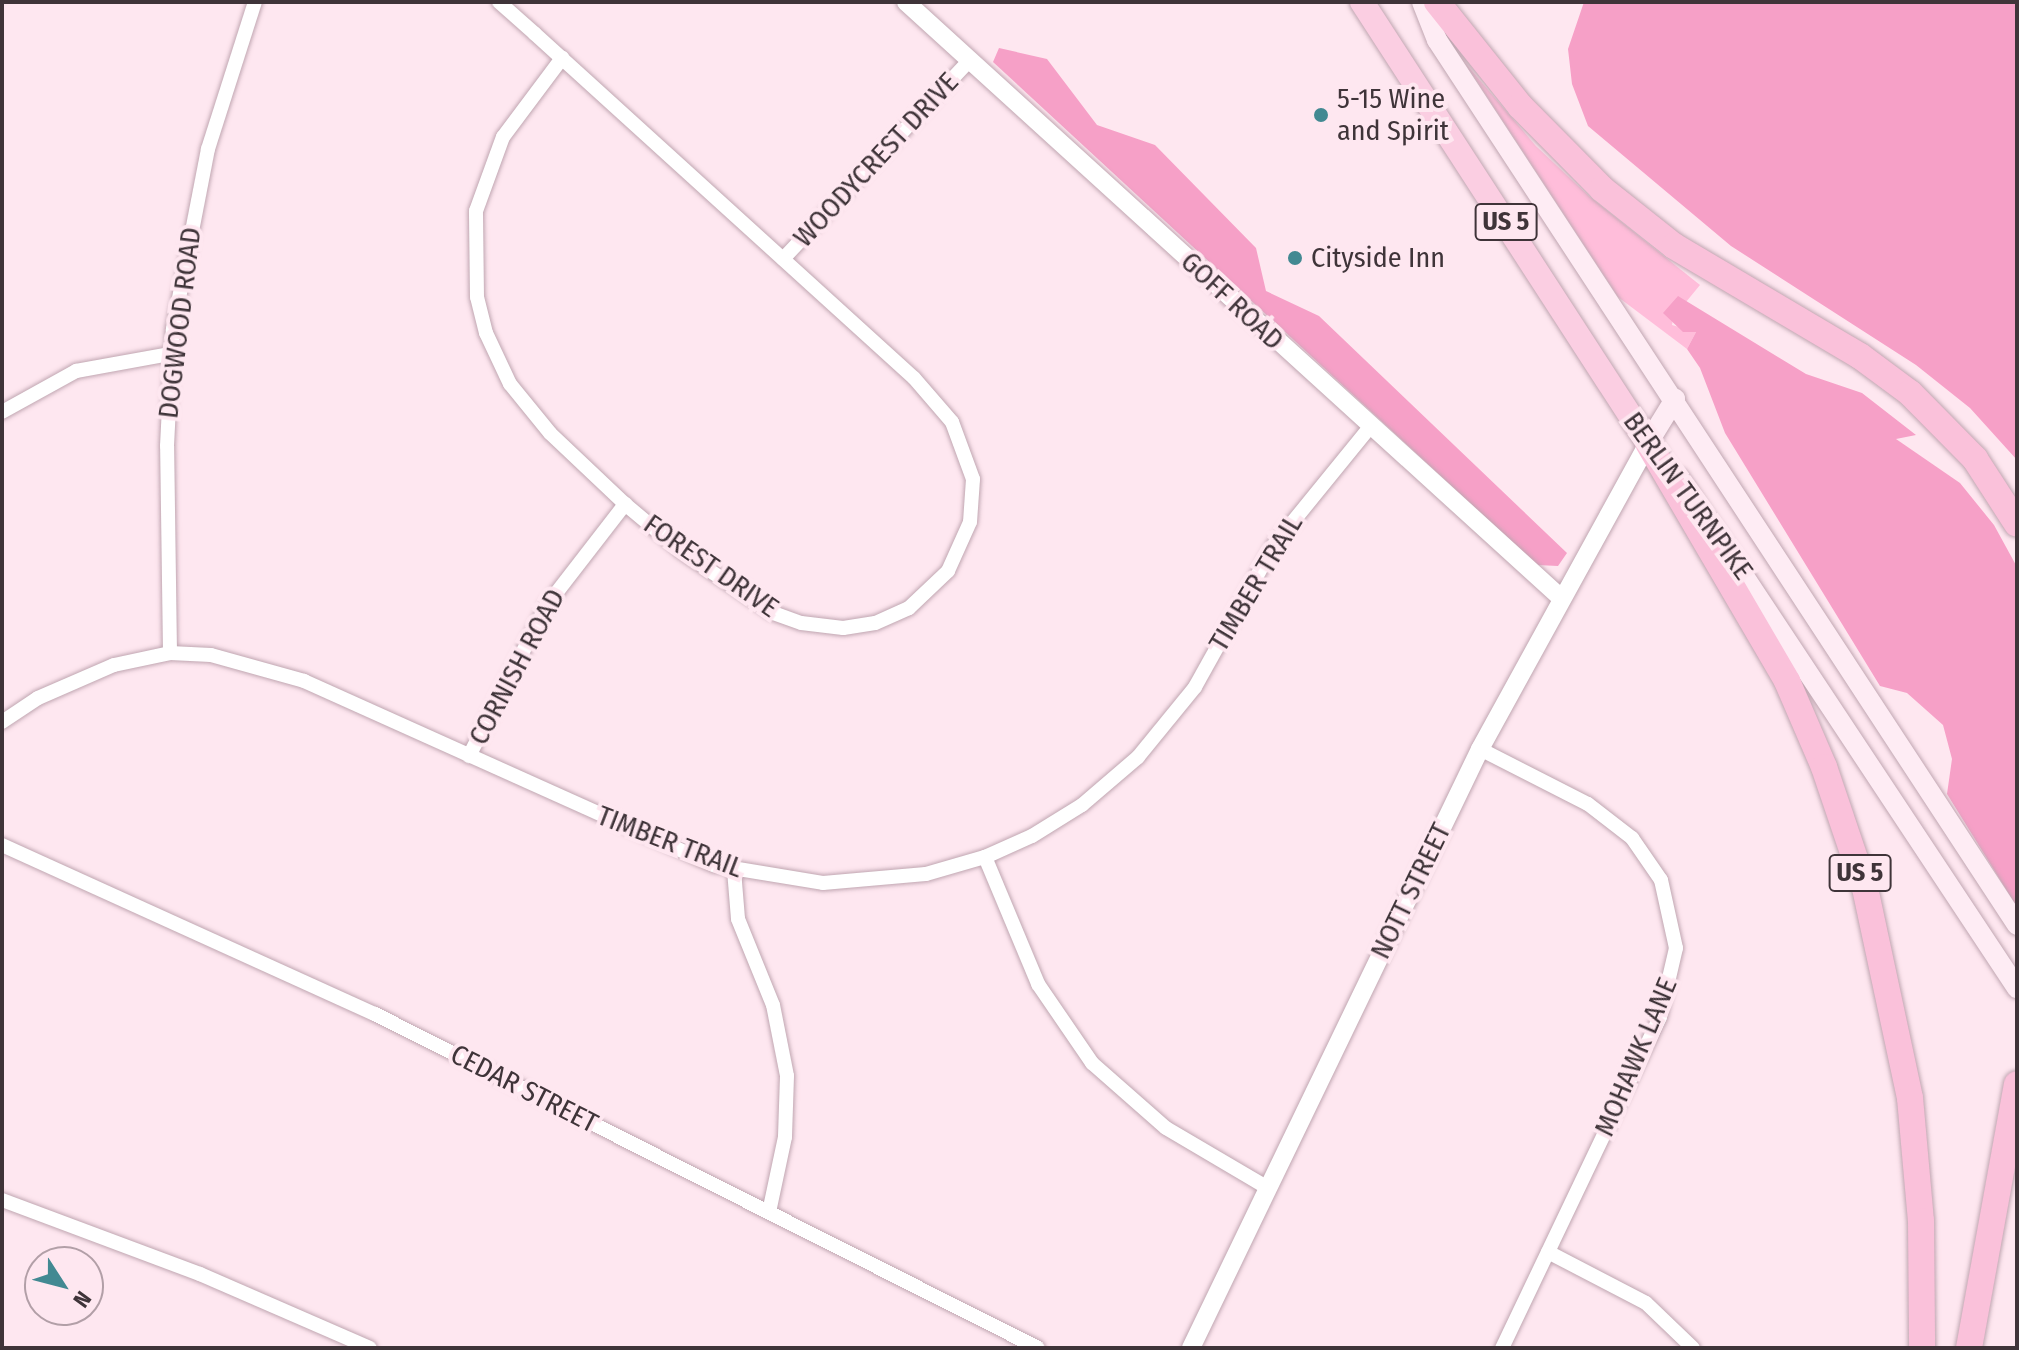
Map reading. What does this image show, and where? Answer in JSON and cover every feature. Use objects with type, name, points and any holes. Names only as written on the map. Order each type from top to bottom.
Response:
[{"type":"highway","name":"BERLIN TURNPIKE","points":[[1362,2],[1648,443]]},
{"type":"highway","points":[[1437,2],[1520,106],[1602,189],[1686,254],[1860,356],[1910,393],[1975,459],[2017,524]]},
{"type":"highway","name":"US 5","points":[[1648,443],[1787,681],[1824,767],[1865,888],[1910,1098],[1921,1221],[1922,1348]]},
{"type":"highway","points":[[1969,1348],[2017,1084]]},
{"type":"main road","name":"BERLIN TURNPIKE","points":[[1422,2],[1437,40],[2017,925]]},
{"type":"main road","points":[[1648,443],[1675,399]]},
{"type":"main road","name":"BERLIN TURNPIKE","points":[[1648,443],[1689,489],[2017,988]]},
{"type":"street","name":"DOGWOOD ROAD","points":[[170,653],[170,354],[202,172],[255,2]]},
{"type":"street","name":"FOREST DRIVE","points":[[499,2],[562,58],[923,387],[957,430],[974,491],[970,522],[954,562],[934,587],[899,614],[854,627],[815,626],[757,603],[625,504],[516,394],[490,343],[477,297],[475,220],[484,178],[503,137],[562,58]]},
{"type":"street","name":"GOFF ROAD","points":[[906,2],[1560,597]]},
{"type":"street","name":"WOODYCREST DRIVE","points":[[783,259],[970,60]]},
{"type":"street","points":[[2,412],[76,371],[170,354]]},
{"type":"street","name":"TIMBER TRAIL","points":[[2,722],[89,675],[170,653],[211,655],[272,670],[687,855],[734,870],[796,881],[852,883],[912,877],[985,857],[1082,805],[1155,740],[1195,687],[1274,545],[1370,427]]},
{"type":"street","name":"NOTT STREET","points":[[1191,1348],[1480,749],[1560,597],[1648,443]]},
{"type":"street","name":"CORNISH ROAD","points":[[469,756],[541,614],[625,504]]},
{"type":"street","name":"MOHAWK LANE","points":[[1480,749],[1588,804],[1622,828],[1661,880],[1675,931],[1674,966],[1665,1004],[1502,1348]]},
{"type":"street","name":"CEDAR STREET","points":[[2,845],[375,1014],[1038,1348]]},
{"type":"street","points":[[985,857],[1038,984],[1086,1056],[1166,1128],[1268,1188]]},
{"type":"street","points":[[734,870],[738,919],[773,1005],[787,1076],[785,1137],[769,1212]]},
{"type":"street","points":[[2,1200],[200,1274],[370,1348]]},
{"type":"street","points":[[1548,1252],[1646,1303],[1693,1348]]},
{"type":"shaded area","points":[[1584,2],[2017,2],[2017,460],[1970,408],[1916,365],[1731,246],[1588,126],[1572,84],[1568,49]]},
{"type":"shaded area","points":[[999,48],[1047,59],[1097,125],[1155,145],[1256,248],[1266,291],[1319,316],[1567,553],[1558,566],[1537,565],[993,62]]},
{"type":"shaded area","points":[[1465,63],[1536,146],[1590,197],[1700,285],[1686,302],[1677,297],[1672,325],[1696,332],[1687,349],[1618,297]]},
{"type":"shaded area","points":[[1678,296],[1806,374],[1862,393],[1916,435],[1896,439],[1960,483],[1994,525],[2017,567],[2017,907],[1947,794],[1952,759],[1943,725],[1907,693],[1880,686],[1725,433],[1700,368],[1687,349],[1696,332],[1683,332],[1663,313]]},
{"type":"place","name":"5-15 Wine and Spirit","points":[[1321,115]]},
{"type":"place","name":"Cityside Inn","points":[[1295,258]]}]
